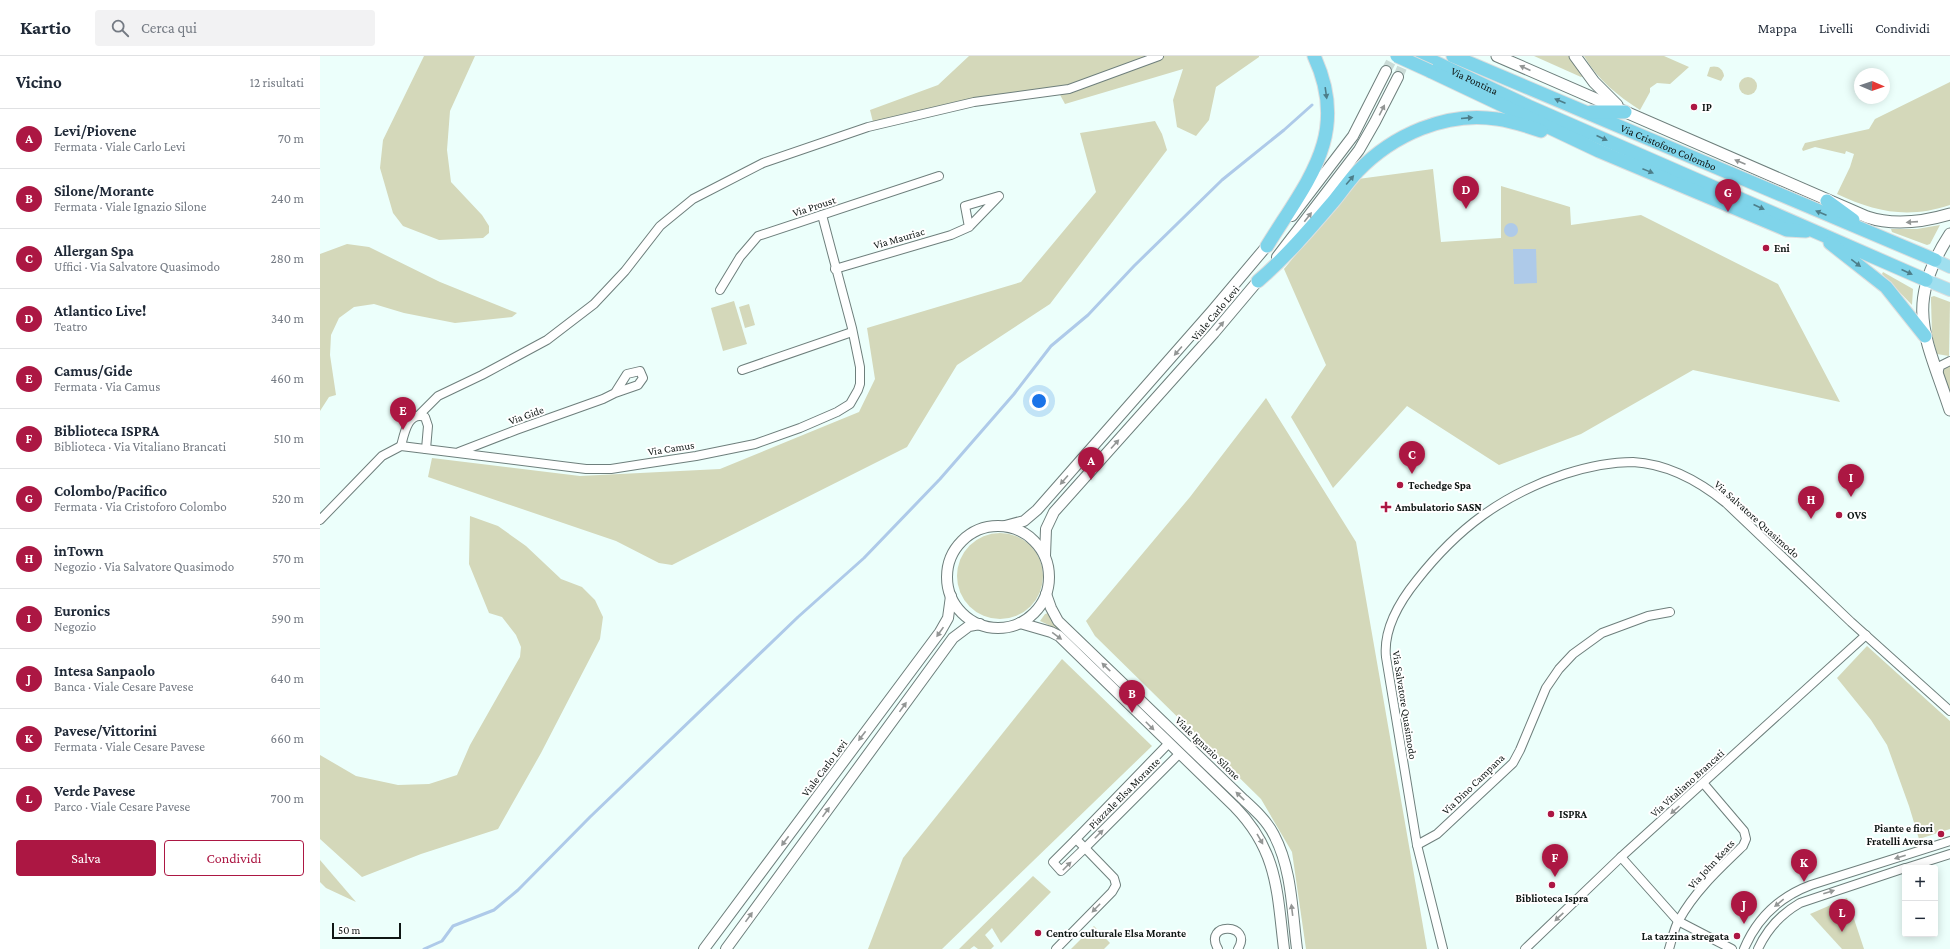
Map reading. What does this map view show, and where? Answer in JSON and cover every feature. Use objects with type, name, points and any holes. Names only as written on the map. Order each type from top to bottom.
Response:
[{"type":"highway","points":[[1267,246],[1312,174],[1324,147],[1327,127],[1327,96],[1322,76],[1314,56]]},
{"type":"highway","name":"Via Cristoforo Colombo","points":[[1397,56],[1433,66],[1528,106],[1926,280]]},
{"type":"highway","points":[[1422,56],[1433,66]]},
{"type":"highway","name":"Via Cristoforo Colombo","points":[[1453,56],[1934,260]]},
{"type":"highway","name":"Via Cristoforo Colombo","points":[[1433,66],[1599,151],[1787,230],[1814,231]]},
{"type":"highway","points":[[1578,109],[1592,112],[1625,112]]},
{"type":"highway","points":[[1258,280],[1286,256],[1364,165],[1396,140],[1429,126],[1468,118],[1496,118],[1531,128],[1582,148],[1599,151]]},
{"type":"highway","points":[[1827,201],[1870,233]]},
{"type":"highway","points":[[1814,231],[1883,284],[1900,303],[1925,336]]},
{"type":"main road","name":"Via Cristoforo Colombo","points":[[1497,56],[1866,217],[1887,222],[1915,222],[1950,214]]},
{"type":"main road","points":[[1575,56],[1594,82],[1625,112]]},
{"type":"main road","points":[[1950,234],[1934,260],[1926,280],[1923,291],[1922,307],[1925,336],[1950,410]]},
{"type":"main road","name":"Via Cristoforo Colombo","points":[[1934,260],[1950,267]]},
{"type":"main road","name":"Via Cristoforo Colombo","points":[[1926,280],[1950,290]]},
{"type":"street","points":[[320,520],[382,456],[401,446],[408,424],[438,396],[482,375],[547,340],[594,304],[625,271],[660,226],[693,199],[763,163],[868,127],[974,102],[1070,89],[1159,56]]},
{"type":"street","name":"Viale Carlo Levi","points":[[1005,526],[1024,521],[1038,510],[1267,246],[1353,136],[1386,71]]},
{"type":"street","name":"Viale Carlo Levi","points":[[1045,556],[1046,529],[1054,512],[1209,339],[1258,280],[1359,150],[1398,76]]},
{"type":"street","name":"Via Proust","points":[[720,290],[740,257],[758,236],[939,176]]},
{"type":"street","name":"Via Camus","points":[[401,446],[586,469],[611,468],[696,456],[755,444],[800,428],[838,412],[855,398],[860,378],[852,332],[822,215]]},
{"type":"street","name":"Via Mauriac","points":[[835,269],[951,235],[969,227]]},
{"type":"street","points":[[742,370],[852,332]]},
{"type":"street","points":[[1938,374],[1940,366],[1950,361]]},
{"type":"street","name":"Via Gide","points":[[458,453],[516,430],[603,399],[615,393]]},
{"type":"street","points":[[419,415],[425,417],[428,423],[426,449]]},
{"type":"street","name":"Via Salvatore Quasimodo","points":[[1443,949],[1417,845],[1386,657],[1386,640],[1390,626],[1408,593],[1454,539],[1496,506],[1530,487],[1583,469],[1612,463],[1634,462],[1654,464],[1679,473],[1700,483],[1726,503],[1866,636],[1950,710]]},
{"type":"street","points":[[1005,526],[1020,531],[1033,539],[1045,556],[1049,574],[1046,594],[1041,605],[1033,614],[1020,623],[1002,628],[980,624],[968,617],[958,608],[951,596],[948,580],[949,564],[958,545],[974,532],[984,528],[1005,526]]},
{"type":"street","name":"Viale Ignazio Silone","points":[[1046,594],[1058,621],[1239,794],[1268,826],[1280,848],[1287,872],[1297,949]]},
{"type":"street","name":"Viale Carlo Levi","points":[[704,949],[940,632],[948,618],[951,596]]},
{"type":"street","name":"Via Dino Campana","points":[[1417,845],[1437,834],[1512,763],[1520,750],[1546,688],[1556,673],[1573,654],[1602,633],[1648,616],[1670,612]]},
{"type":"street","points":[[1020,623],[1051,632],[1059,636],[1240,813],[1262,842],[1271,862],[1275,879],[1284,949]]},
{"type":"street","points":[[726,949],[953,638],[969,626],[980,624]]},
{"type":"street","name":"Via Vitaliano Brancati","points":[[1525,949],[1621,857],[1704,784],[1866,636]]},
{"type":"street","name":"Piazzale Elsa Morante","points":[[1168,744],[1053,862],[1061,871],[1178,754]]},
{"type":"street","name":"Via John Keats","points":[[1669,949],[1678,921],[1705,884],[1745,842],[1744,831],[1704,784]]},
{"type":"street","points":[[1056,949],[1114,890],[1116,882],[1114,878],[1076,839]]},
{"type":"street","points":[[1744,949],[1760,921],[1778,903],[1794,893],[1950,840]]},
{"type":"street","points":[[1915,865],[1950,854]]},
{"type":"street","points":[[1621,857],[1678,921],[1732,949]]},
{"type":"street","points":[[1758,949],[1765,934],[1774,924],[1789,910],[1800,903],[1902,869]]},
{"type":"street","points":[[1218,949],[1215,941],[1216,937],[1221,930],[1229,928],[1240,935],[1240,944],[1238,949]]},
{"type":"green space","points":[[424,56],[475,56],[450,111],[447,150],[451,182],[482,215],[489,226],[489,233],[483,238],[439,240],[403,226],[393,213],[380,168],[383,140]]},
{"type":"green space","points":[[969,56],[1259,57],[1216,87],[1209,120],[1196,136],[1177,127],[1173,100],[1183,69],[1065,104],[1058,91],[999,98],[874,126],[870,110],[938,85]]},
{"type":"green space","points":[[1534,56],[1570,56],[1582,77],[1581,77]]},
{"type":"green space","points":[[1584,56],[1664,56],[1689,67],[1670,84],[1657,83],[1650,88],[1650,92],[1640,110],[1624,99],[1602,80]]},
{"type":"green space","points":[[1713,66],[1721,69],[1724,76],[1721,81],[1707,76],[1710,67]]},
{"type":"green space","points":[[1748,77],[1754,80],[1757,86],[1754,92],[1748,95],[1742,92],[1739,86],[1742,80]]},
{"type":"green space","points":[[1950,82],[1950,205],[1920,212],[1892,212],[1851,200],[1837,194],[1850,167],[1854,154],[1846,151],[1845,154],[1815,147],[1803,151],[1802,149],[1805,143],[1869,129],[1875,119]]},
{"type":"green space","points":[[1155,121],[1162,134],[1167,150],[1050,304],[957,365],[907,447],[672,565],[659,563],[616,541],[428,477],[432,458],[580,476],[720,469],[859,412],[875,379],[867,328],[1021,282],[1096,192],[1080,133]]},
{"type":"green space","points":[[1433,169],[1441,242],[1501,238],[1501,186],[1570,207],[1571,225],[1641,215],[1778,284],[1840,402],[1693,370],[1581,434],[1499,465],[1407,406],[1333,488],[1291,417],[1326,365],[1284,269],[1358,179]]},
{"type":"green space","points":[[1940,225],[1930,244],[1927,245],[1892,232],[1891,229],[1917,229]]},
{"type":"green space","points":[[347,244],[369,247],[440,282],[517,313],[512,317],[455,323],[404,313],[374,304],[354,307],[339,318],[331,335],[330,355],[336,395],[329,397],[320,411],[320,254]]},
{"type":"green space","points":[[1883,272],[1913,289],[1912,305],[1882,274]]},
{"type":"green space","points":[[1934,296],[1950,302],[1949,356],[1937,354],[1932,335],[1931,297]]},
{"type":"green space","points":[[734,301],[747,344],[723,351],[711,308]]},
{"type":"green space","points":[[749,304],[755,325],[745,328],[739,307]]},
{"type":"green space","points":[[1950,366],[1950,396],[1942,370]]},
{"type":"green space","points":[[1266,398],[1356,542],[1427,949],[1306,949],[1292,852],[1261,799],[1095,636],[1086,621],[1190,497]]},
{"type":"green space","points":[[470,516],[498,526],[526,546],[561,579],[582,587],[595,600],[603,617],[600,639],[541,753],[498,829],[421,854],[362,877],[320,839],[320,755],[356,776],[398,785],[429,784],[457,775],[470,745],[520,657],[521,647],[516,635],[502,617],[489,613],[469,564]]},
{"type":"green space","points":[[1000,533],[1017,536],[1031,545],[1040,559],[1043,576],[1040,593],[1031,607],[1017,616],[1000,619],[983,616],[969,607],[960,593],[957,576],[960,559],[969,545],[983,536]]},
{"type":"green space","points":[[1048,613],[1073,641],[1072,642],[1055,628],[1040,621],[1045,614]]},
{"type":"green space","points":[[1867,646],[1950,721],[1950,829],[1919,839],[1887,745],[1871,720],[1837,678]]},
{"type":"green space","points":[[1062,659],[1152,746],[942,949],[868,949],[903,858]]},
{"type":"green space","points":[[320,860],[356,902],[326,888],[320,882]]},
{"type":"green space","points":[[1033,876],[1051,892],[1001,943],[992,928],[985,935],[994,946],[991,949],[978,949],[974,946],[970,949],[959,949]]},
{"type":"green space","points":[[1847,898],[1864,949],[1842,949],[1810,914]]},
{"type":"green space","points":[[1094,926],[1110,943],[1104,949],[1071,949]]},
{"type":"water","points":[[1511,223],[1516,225],[1518,230],[1516,235],[1511,237],[1506,235],[1504,230],[1506,225]]},
{"type":"water","points":[[1513,249],[1536,249],[1537,283],[1514,284]]},
{"type":"waterway","points":[[424,949],[442,941],[453,926],[494,910],[518,890],[590,817],[798,617],[864,558],[940,479],[1014,394],[1051,346],[1088,315],[1134,266],[1222,180],[1284,130],[1312,105]]},
{"type":"tunnel","points":[[1386,71],[1394,56]]},
{"type":"tunnel","points":[[1398,77],[1407,56]]},
{"type":"place","name":"IP","points":[[1694,107]]},
{"type":"place","name":"Atlantico Live!","points":[[1466,209]]},
{"type":"place","name":"Colombo/Pacifico","points":[[1728,212]]},
{"type":"place","name":"Eni","points":[[1766,248]]},
{"type":"place","name":"Camus/Gide","points":[[403,430]]},
{"type":"place","name":"Allergan Spa","points":[[1412,474]]},
{"type":"place","name":"Levi/Piovene","points":[[1091,480]]},
{"type":"place","name":"Techedge Spa","points":[[1400,485]]},
{"type":"place","name":"Euronics","points":[[1851,497]]},
{"type":"place","name":"Ambulatorio SASN","points":[[1386,507]]},
{"type":"place","name":"OVS","points":[[1839,515]]},
{"type":"place","name":"inTown","points":[[1811,519]]},
{"type":"place","name":"Silone/Morante","points":[[1132,713]]},
{"type":"place","name":"ISPRA","points":[[1551,814]]},
{"type":"place","name":"Piante e fiori Fratelli Aversa","points":[[1941,834]]},
{"type":"place","name":"Biblioteca ISPRA","points":[[1555,877]]},
{"type":"place","name":"Pavese/Vittorini","points":[[1804,882]]},
{"type":"place","name":"Biblioteca Ispra","points":[[1552,885]]},
{"type":"place","name":"Intesa Sanpaolo","points":[[1744,924]]},
{"type":"place","name":"Verde Pavese","points":[[1842,932]]},
{"type":"place","name":"Centro culturale Elsa Morante","points":[[1038,933]]},
{"type":"place","name":"La tazzina stregata","points":[[1737,936]]}]
